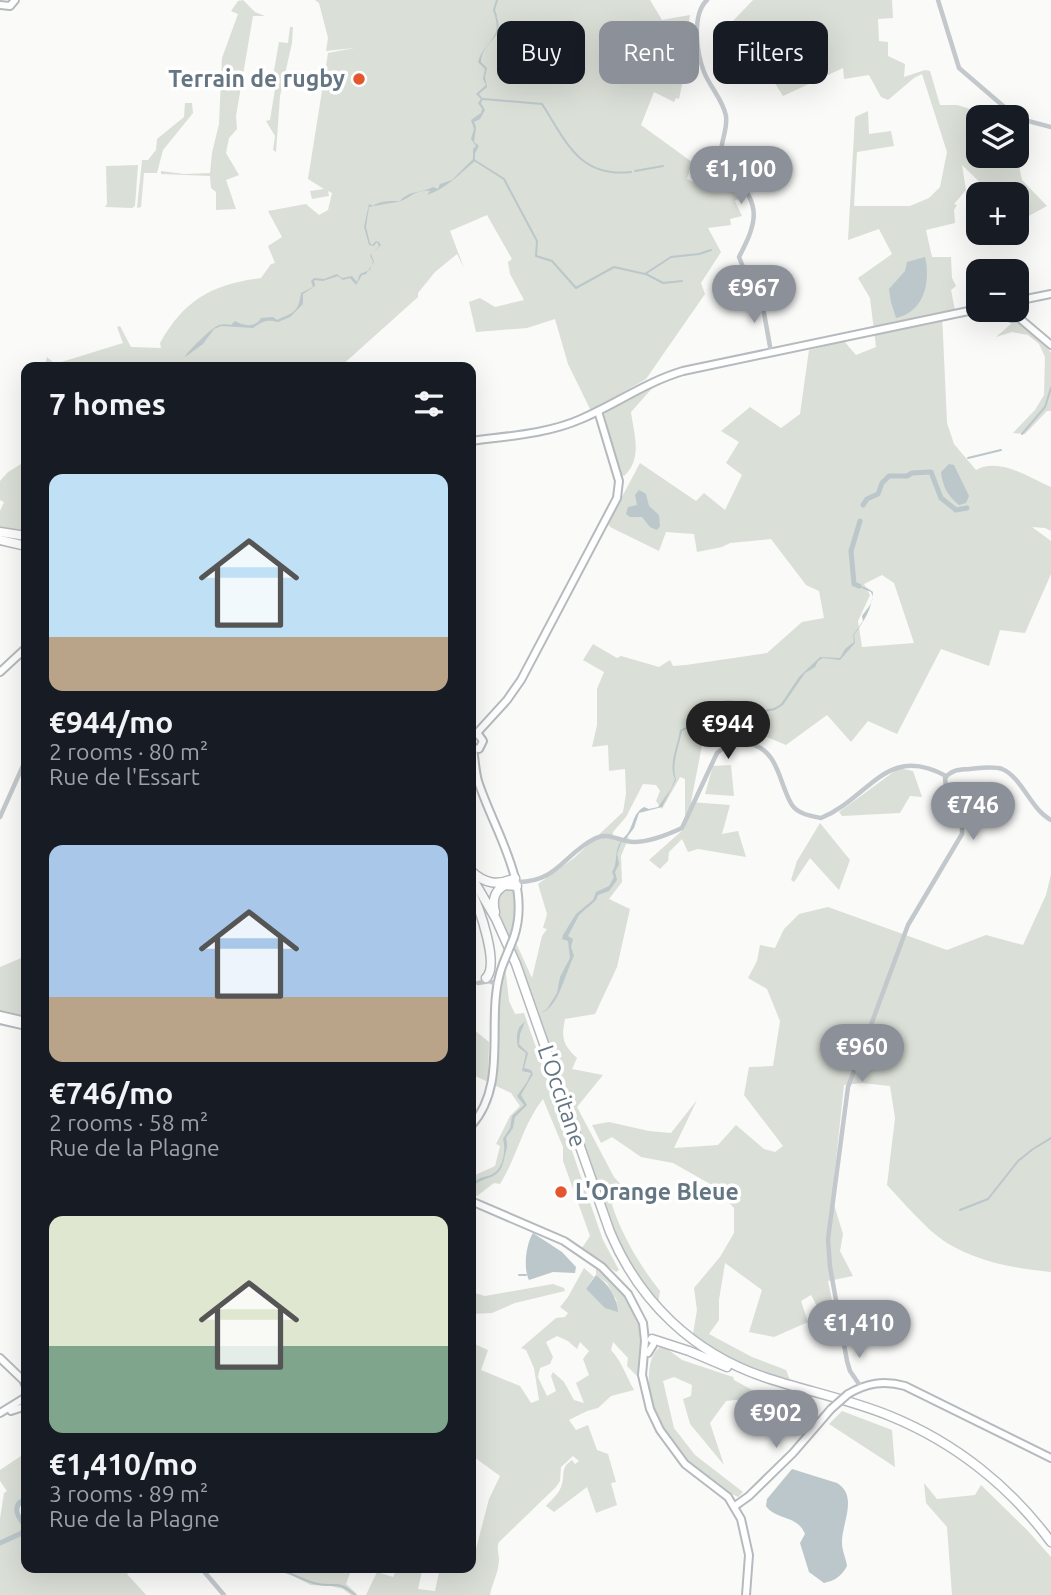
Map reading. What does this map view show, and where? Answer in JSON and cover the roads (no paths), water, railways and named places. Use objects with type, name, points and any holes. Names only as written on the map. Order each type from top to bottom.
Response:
[{"type":"highway","points":[[0,535],[21,536]]},
{"type":"highway","points":[[0,535],[21,542]]},
{"type":"highway","points":[[476,876],[494,884],[516,882]]},
{"type":"highway","points":[[502,932],[494,906],[494,896],[505,885],[516,882]]},
{"type":"highway","name":"L'Occitane","points":[[476,883],[502,932],[523,984],[610,1233],[635,1279],[658,1309],[690,1338],[734,1365],[775,1381],[872,1408],[936,1438],[1008,1492],[1051,1542]]},
{"type":"highway","name":"L'Occitane","points":[[476,894],[512,966],[599,1217],[618,1262],[658,1316],[685,1341],[727,1367],[769,1384],[873,1414],[928,1439],[970,1465],[998,1489],[1051,1550]]},
{"type":"highway","points":[[476,904],[484,926],[491,970],[482,981]]},
{"type":"highway","points":[[651,1342],[689,1350],[727,1367]]},
{"type":"main road","points":[[1,8],[10,6],[15,0]]},
{"type":"main road","points":[[1029,303],[1050,294]]},
{"type":"main road","points":[[476,440],[554,429],[598,411],[651,381],[698,367],[966,311]]},
{"type":"main road","points":[[1029,319],[1039,335],[1051,345]]},
{"type":"main road","points":[[476,748],[483,744],[476,736],[521,680],[615,503],[619,481],[598,411]]},
{"type":"main road","points":[[0,671],[21,652]]},
{"type":"main road","points":[[476,769],[516,882],[519,914],[497,986],[490,1088],[476,1120]]},
{"type":"main road","points":[[0,1015],[21,1022]]},
{"type":"main road","points":[[0,1020],[21,1023]]},
{"type":"main road","points":[[476,1201],[572,1245],[608,1272],[634,1300],[651,1342],[644,1388]]},
{"type":"main road","points":[[651,1342],[642,1371],[653,1418],[673,1451],[691,1470],[725,1493],[734,1506],[745,1530],[748,1550],[746,1595]]},
{"type":"main road","points":[[1,1360],[21,1374]]},
{"type":"main road","points":[[1,1360],[21,1378]]},
{"type":"main road","points":[[734,1506],[749,1496],[793,1453],[831,1409],[848,1394],[861,1387],[883,1382],[905,1386],[1051,1458]]},
{"type":"main road","points":[[0,1415],[21,1403]]},
{"type":"street","points":[[707,0],[699,11],[699,48],[705,74],[725,112],[720,159],[723,166],[745,188],[753,203],[752,232],[739,257],[764,306],[771,352]]},
{"type":"street","points":[[938,0],[959,68],[1002,105]]},
{"type":"street","points":[[1029,121],[1051,127]]},
{"type":"street","points":[[516,882],[531,882],[542,878],[597,838],[609,835],[624,840],[651,840],[682,828],[717,753],[737,742],[755,745],[766,751],[772,758],[792,805],[808,816],[821,818],[901,764],[931,767],[946,776]]},
{"type":"street","points":[[861,1387],[847,1361],[829,1259],[828,1239],[844,1112],[848,1087],[908,925],[962,834],[962,819],[945,786],[946,776],[953,771],[984,768],[1003,770],[1013,778],[1042,815],[1051,820]]},
{"type":"street","points":[[0,817],[21,770]]},
{"type":"street","points":[[476,984],[490,981],[497,986]]},
{"type":"street","points":[[205,1573],[224,1595]]},
{"type":"waterway","points":[[496,16],[494,10],[497,0]]},
{"type":"waterway","points":[[483,99],[542,104],[567,143],[586,163],[613,172],[631,172]]},
{"type":"waterway","points":[[474,160],[504,179],[537,241],[536,256],[552,261],[576,288],[614,267],[645,274],[671,257],[711,250]]},
{"type":"waterway","points":[[635,171],[663,166]]},
{"type":"waterway","points":[[646,274],[663,283],[682,281]]},
{"type":"waterway","points":[[1022,434],[1045,407],[1051,388]]},
{"type":"waterway","points":[[968,458],[1001,450]]},
{"type":"waterway","points":[[863,505],[867,499],[878,494],[882,483],[889,476],[931,472],[941,498],[956,510],[967,508]]},
{"type":"waterway","points":[[859,586],[854,584],[851,551],[860,521]]},
{"type":"waterway","points":[[960,1210],[988,1199],[1018,1161],[1051,1138]]},
{"type":"waterway","points":[[519,1275],[526,1275]]},
{"type":"waterway","points":[[21,1502],[17,1511],[21,1520]]},
{"type":"waterway","points":[[0,1543],[21,1533]]},
{"type":"waterway","points":[[288,1573],[314,1583],[340,1586],[355,1595]]},
{"type":"place","name":"Terrain de rugby","points":[[359,79]]},
{"type":"place","name":"L'Orange Bleue","points":[[561,1192]]}]
